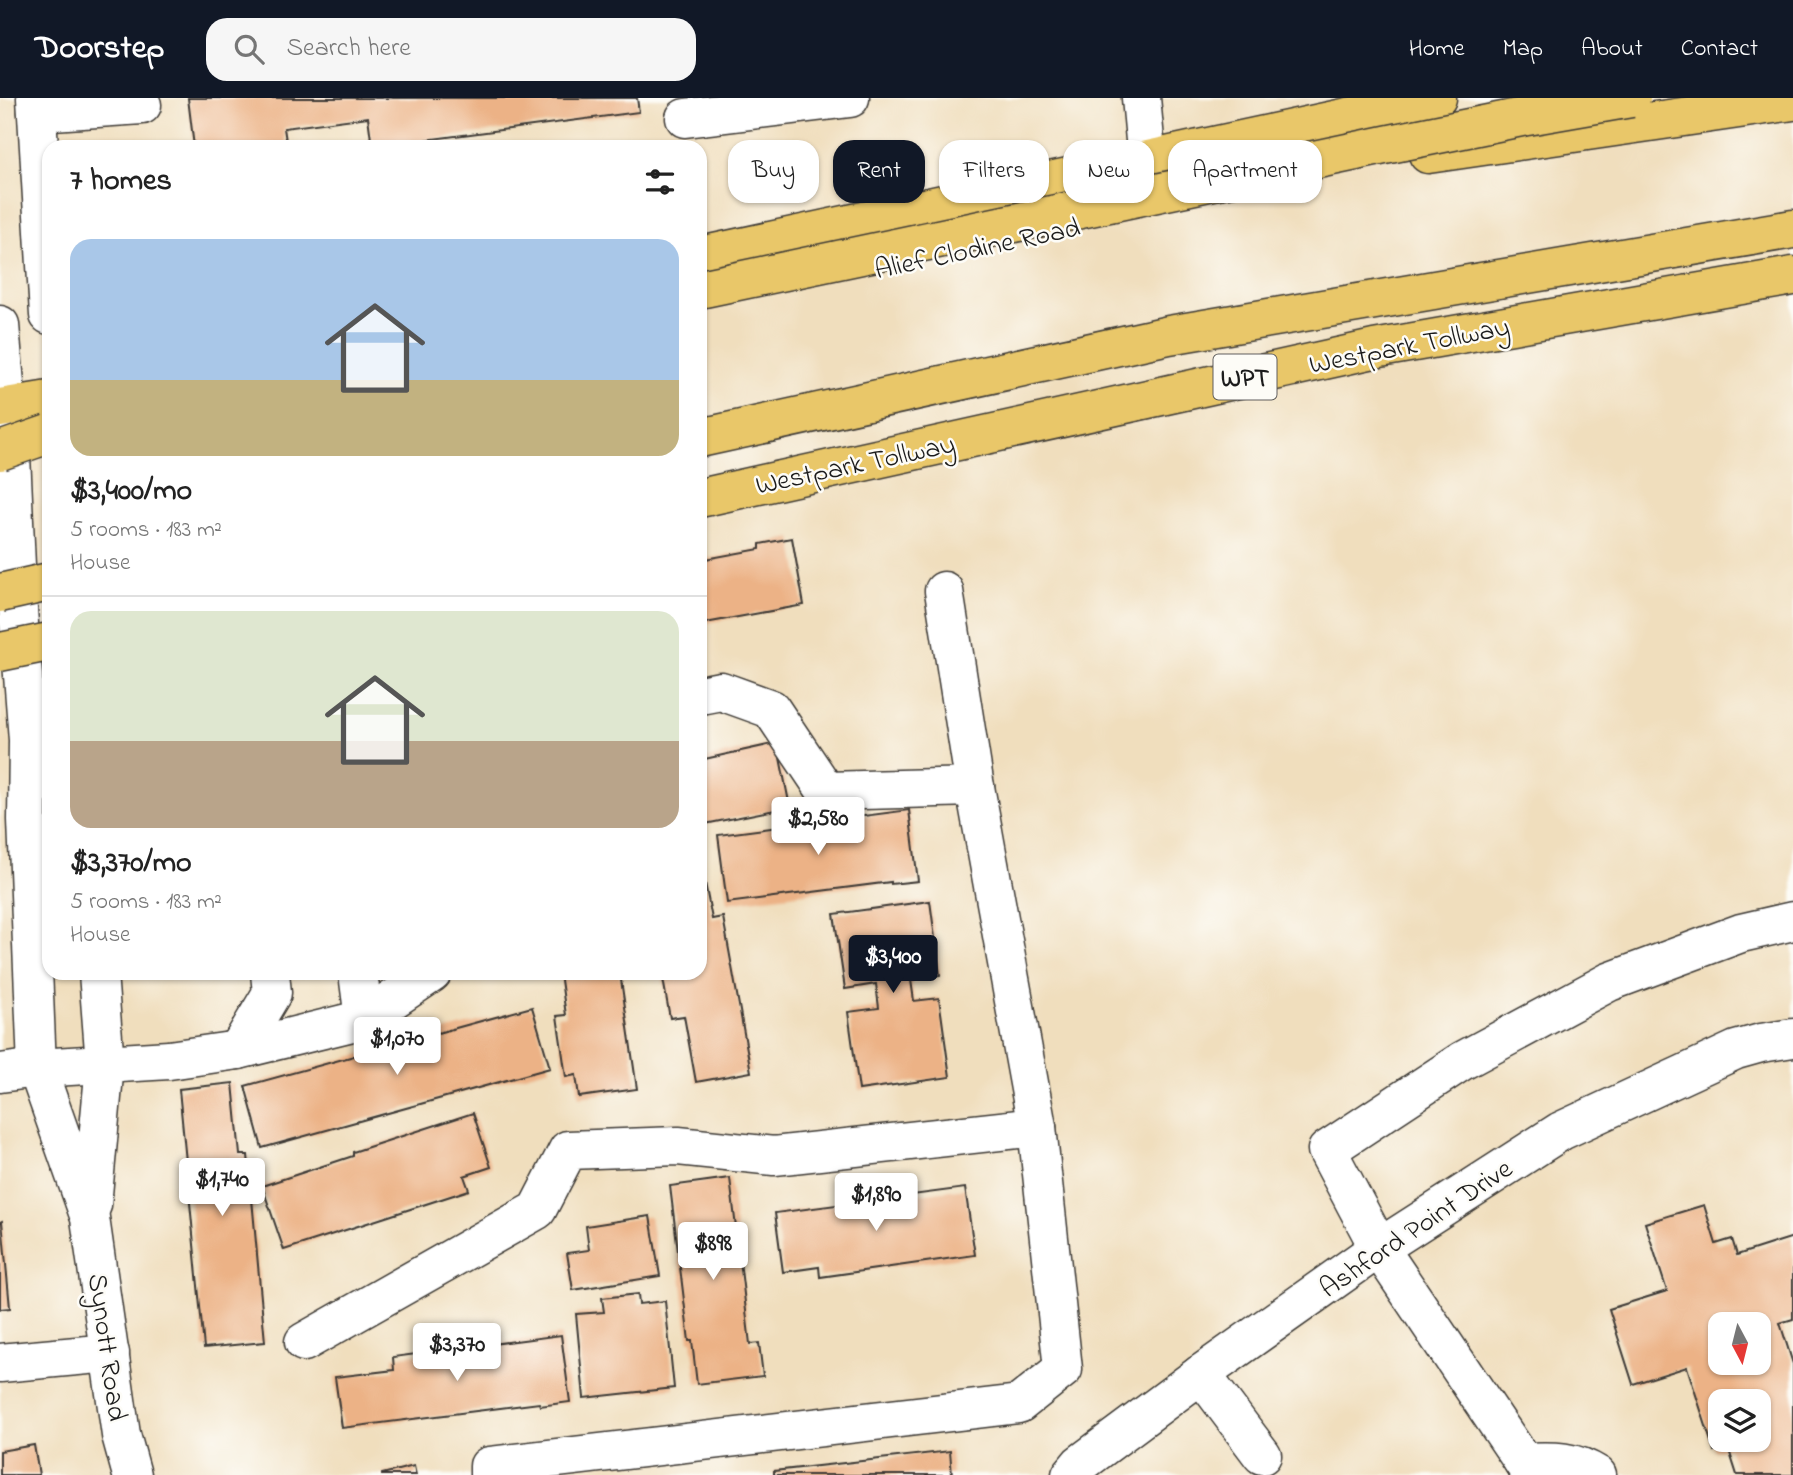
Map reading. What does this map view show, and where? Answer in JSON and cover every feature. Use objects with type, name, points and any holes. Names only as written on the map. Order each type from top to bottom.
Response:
[{"type":"main road","name":"Alief Clodine Road","points":[[1154,159],[1437,98]]},
{"type":"main road","points":[[707,299],[1385,145],[1631,98]]},
{"type":"main road","name":"Alief Clodine Road","points":[[707,299],[1310,175],[1473,146],[1604,113],[1793,101]]},
{"type":"main road","name":"Alief Clodine Road","points":[[707,254],[1063,179]]},
{"type":"main road","name":"Westpark Tollway","points":[[707,436],[1169,335],[1793,229]]},
{"type":"main road","name":"Westpark Tollway","points":[[707,496],[1374,349],[1793,276]]},
{"type":"main road","points":[[3,407],[42,401]]},
{"type":"main road","points":[[4,454],[42,438]]},
{"type":"main road","points":[[4,454],[42,449]]},
{"type":"main road","points":[[0,593],[42,584]]},
{"type":"main road","points":[[0,652],[42,643]]},
{"type":"street","points":[[685,121],[850,98]]},
{"type":"street","points":[[1141,98],[1145,140]]},
{"type":"street","points":[[42,202],[36,105],[142,106]]},
{"type":"street","name":"Synott Road","points":[[0,325],[4,454],[26,741],[37,1068],[90,1218],[121,1435],[131,1475]]},
{"type":"street","points":[[489,1475],[489,1465],[1019,1404],[1063,1368],[1037,1127],[975,787],[944,591]]},
{"type":"street","points":[[707,694],[721,691],[771,709],[826,791],[975,787]]},
{"type":"street","points":[[1597,1475],[1581,1465],[1556,1461],[1527,1468],[1379,1248],[1327,1150],[1462,1061],[1609,982],[1741,933],[1793,921]]},
{"type":"street","name":"Synott Road","points":[[90,1218],[106,1064],[99,980]]},
{"type":"street","points":[[238,1050],[272,993],[271,980]]},
{"type":"street","points":[[359,980],[364,1018]]},
{"type":"street","points":[[0,1073],[37,1068],[169,1060],[238,1050],[364,1018],[421,980]]},
{"type":"street","name":"Ashford Point Drive","points":[[1071,1475],[1080,1464],[1201,1374],[1379,1248],[1561,1131],[1736,1051],[1761,1043],[1793,1038]]},
{"type":"street","points":[[304,1342],[537,1210],[568,1150],[678,1146],[774,1156],[1037,1127]]},
{"type":"street","points":[[0,1363],[110,1353]]},
{"type":"street","points":[[1201,1374],[1262,1455]]},
{"type":"building","points":[[188,98],[637,98],[639,112],[425,140],[371,140],[368,117],[284,128],[286,140],[193,140]]},
{"type":"building","points":[[792,538],[804,605],[707,623],[707,559],[760,549],[760,544]]},
{"type":"building","points":[[777,743],[790,807],[707,824],[707,758]]},
{"type":"building","points":[[909,810],[918,881],[727,903],[718,835]]},
{"type":"building","points":[[707,893],[712,919],[723,917],[751,1072],[696,1082],[684,1016],[670,1018],[663,980],[707,980]]},
{"type":"building","points":[[930,901],[940,975],[911,980],[914,1001],[939,998],[950,1077],[859,1090],[848,1012],[879,1008],[876,984],[845,989],[834,914]]},
{"type":"building","points":[[561,980],[621,980],[637,1089],[579,1097],[576,1075],[566,1077],[557,1016],[566,1015]]},
{"type":"building","points":[[532,1007],[550,1068],[262,1148],[245,1086]]},
{"type":"building","points":[[233,1083],[240,1155],[248,1155],[265,1342],[204,1348],[179,1089]]},
{"type":"building","points":[[473,1113],[491,1167],[464,1176],[469,1190],[284,1250],[262,1186],[353,1156],[353,1152]]},
{"type":"building","points":[[730,1178],[750,1344],[759,1343],[763,1376],[697,1384],[692,1341],[689,1341],[670,1186]]},
{"type":"building","points":[[965,1188],[975,1255],[820,1277],[819,1267],[783,1272],[775,1213]]},
{"type":"building","points":[[1704,1205],[1716,1244],[1732,1239],[1737,1255],[1793,1237],[1793,1319],[1780,1323],[1793,1364],[1793,1475],[1737,1475],[1730,1452],[1771,1452],[1771,1389],[1708,1389],[1708,1432],[1687,1367],[1633,1384],[1609,1309],[1667,1291],[1645,1223]]},
{"type":"building","points":[[650,1216],[660,1276],[573,1290],[567,1253],[589,1250],[586,1226]]},
{"type":"building","points":[[2,1221],[10,1308],[0,1309],[0,1222]]},
{"type":"building","points":[[638,1294],[639,1304],[665,1301],[674,1388],[584,1398],[576,1314],[604,1312],[602,1298]]},
{"type":"building","points":[[561,1335],[570,1402],[540,1406],[539,1403],[342,1428],[335,1377],[394,1370],[393,1357]]},
{"type":"building","points":[[34,1445],[39,1475],[0,1475],[0,1451]]},
{"type":"building","points":[[950,1451],[952,1475],[774,1475],[774,1471]]},
{"type":"building","points":[[414,1466],[416,1475],[382,1475],[382,1474]]}]
